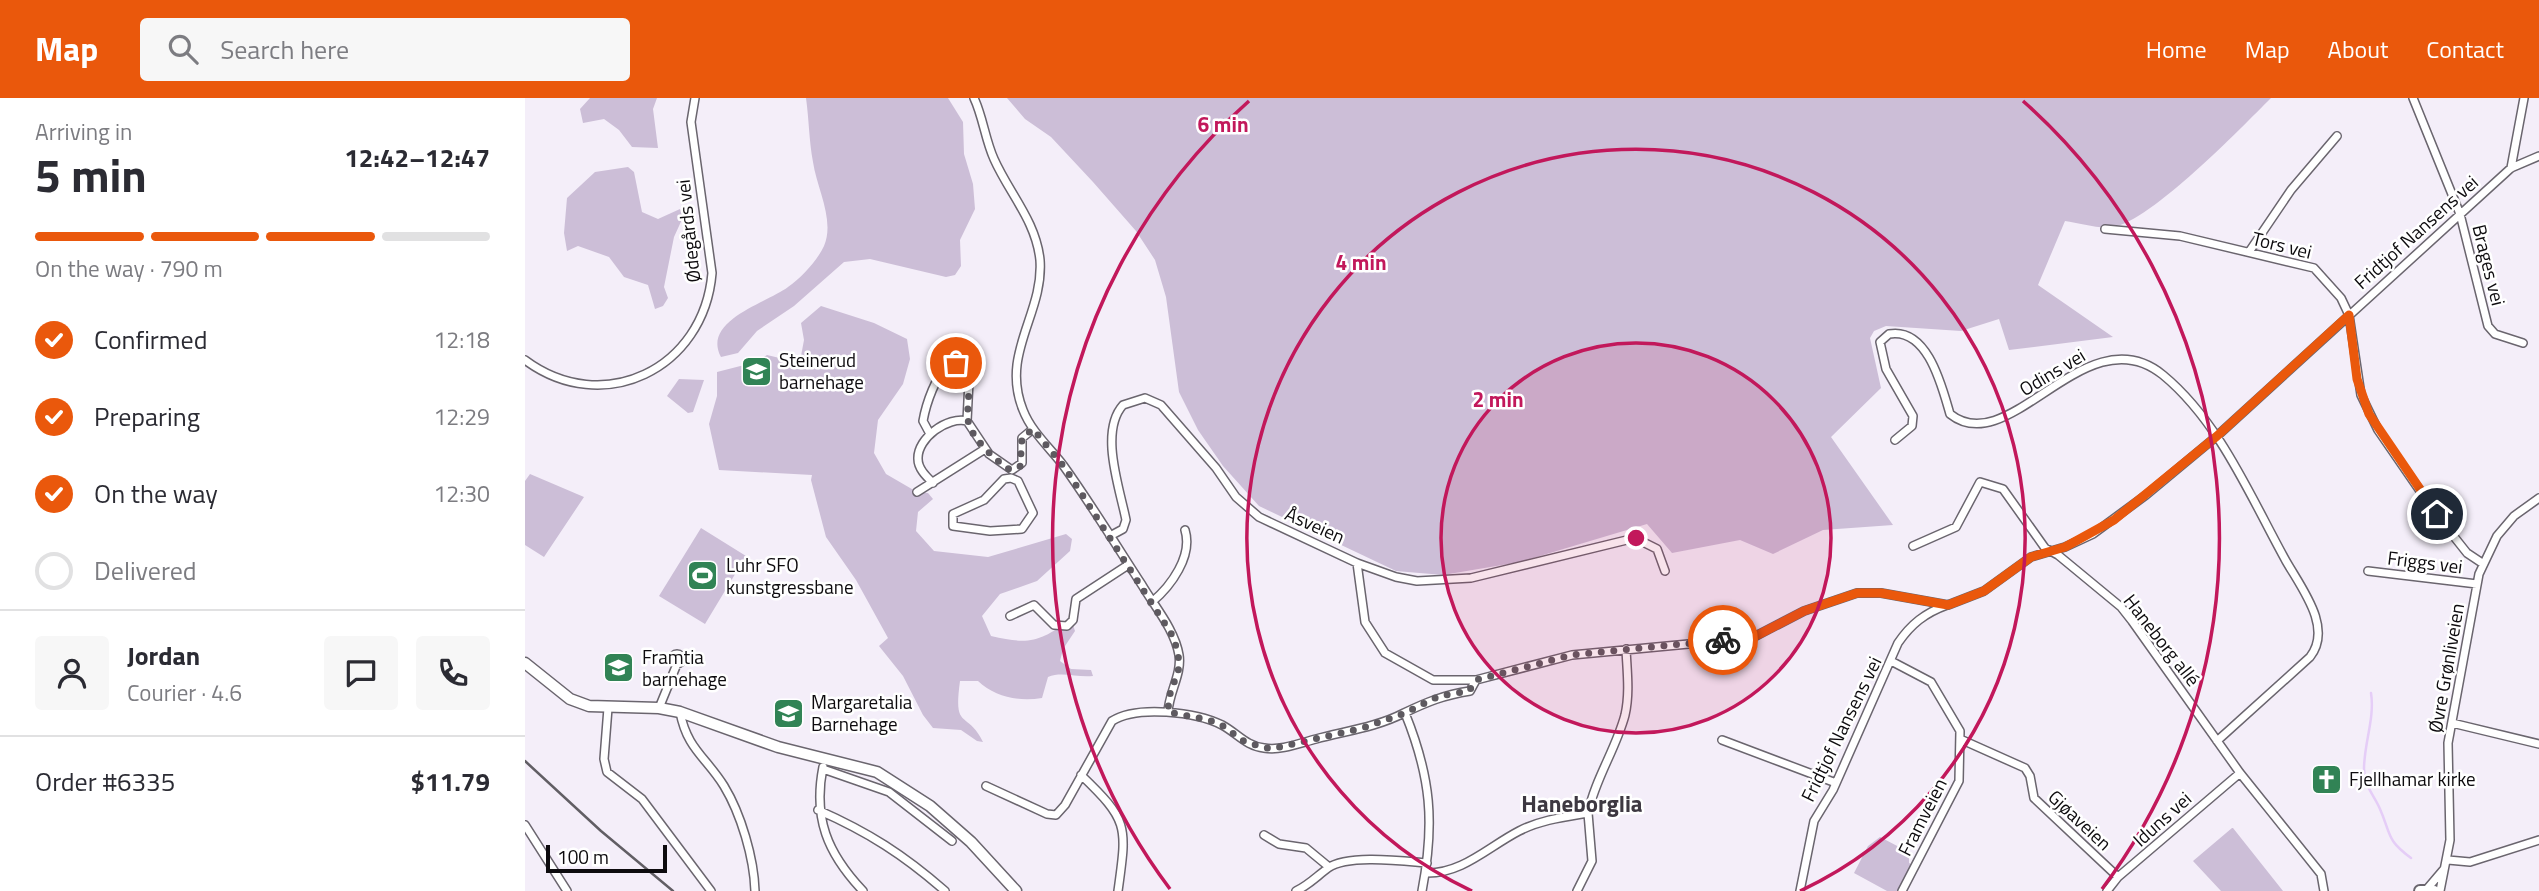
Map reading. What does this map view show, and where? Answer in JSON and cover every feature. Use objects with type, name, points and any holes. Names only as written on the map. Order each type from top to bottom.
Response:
[{"type":"street","name":"Ødegårds vei","points":[[525,359],[562,380],[586,384],[619,382],[643,375],[665,363],[695,333],[709,299],[712,273],[691,122],[695,98]]},
{"type":"street","points":[[974,98],[993,156],[1031,226],[1039,258],[1036,295],[1020,343],[1016,375],[1022,407],[1033,429],[1065,468],[1172,634],[1179,656],[1168,712]]},
{"type":"street","points":[[2413,98],[2460,214]]},
{"type":"street","points":[[2511,168],[2524,98]]},
{"type":"street","points":[[2249,252],[2291,190],[2337,136]]},
{"type":"street","name":"Fridtjof Nansens vei","points":[[1800,891],[1814,821],[1836,783],[1908,628],[1931,611],[1984,591],[2031,557],[2093,534],[2114,520],[2217,436],[2511,168],[2539,156]]},
{"type":"street","name":"Brages vei","points":[[2460,214],[2490,331],[2523,343]]},
{"type":"street","name":"Tors vei","points":[[2105,229],[2180,236],[2314,268],[2341,298],[2349,315],[2357,379],[2369,414],[2437,514],[2467,553],[2482,563]]},
{"type":"street","name":"Odins vei","points":[[1895,440],[1912,426],[1913,416],[1886,369],[1879,349],[1883,338],[1896,333],[1908,335],[1921,348],[1934,367],[1950,414],[1957,420],[1979,422],[2018,411],[2091,364],[2116,359],[2140,363],[2163,375],[2217,436],[2300,586],[2315,617],[2320,638],[2318,647],[2310,657],[2217,741]]},
{"type":"street","points":[[930,434],[924,427],[925,410],[941,373],[950,363],[961,366],[969,381],[967,421],[985,449],[1012,474],[1033,513],[1022,529],[990,531],[953,526],[953,514],[984,500],[1012,474],[1022,463],[1022,438],[1033,429]]},
{"type":"street","name":"Åsveien","points":[[1110,536],[1122,529],[1126,520],[1113,444],[1115,422],[1123,405],[1145,398],[1161,405],[1246,508],[1259,517],[1357,563],[1417,581],[1471,578],[1635,538],[1657,549],[1665,571]]},
{"type":"street","points":[[933,483],[923,472],[918,459],[920,446],[930,434],[951,422],[967,421]]},
{"type":"street","points":[[918,492],[985,449]]},
{"type":"street","name":"Haneborg allé","points":[[1913,546],[1956,527],[1975,487],[1983,481],[1995,484],[2010,496],[2049,551],[2121,607],[2240,773],[2321,874],[2324,891]]},
{"type":"street","name":"Øvre Grønliveien","points":[[2440,891],[2451,830],[2448,743],[2482,563],[2497,536],[2514,516],[2539,498]]},
{"type":"street","points":[[1152,602],[1165,590],[1186,554],[1188,544],[1185,530]]},
{"type":"street","points":[[1357,563],[1365,622],[1385,653],[1433,680],[1476,680],[1572,655],[1752,638],[1804,611],[1857,593],[1881,593],[1946,604]]},
{"type":"street","points":[[1010,615],[1034,605],[1054,625],[1067,626],[1073,620],[1076,599],[1128,565]]},
{"type":"street","name":"Friggs vei","points":[[2368,571],[2477,584]]},
{"type":"street","points":[[1577,891],[1592,861],[1588,813],[1592,793],[1625,716],[1628,692],[1626,649]]},
{"type":"street","name":"Framveien","points":[[1891,661],[1931,682],[1958,725],[1960,739],[1959,781],[1902,891]]},
{"type":"street","points":[[525,663],[570,699],[589,706],[659,708],[680,712],[824,764],[888,792],[952,841]]},
{"type":"street","points":[[659,708],[677,664]]},
{"type":"street","points":[[986,786],[1053,816],[1065,805],[1112,721],[1125,715],[1168,712],[1209,720],[1223,726],[1245,742],[1271,749],[1363,728],[1405,713],[1439,696],[1469,691],[1476,680]]},
{"type":"street","points":[[608,708],[604,759],[607,772],[642,799],[711,891]]},
{"type":"street","points":[[680,712],[685,736],[732,801],[751,863],[754,891]]},
{"type":"street","points":[[1405,713],[1430,792],[1430,833],[1422,891]]},
{"type":"street","points":[[2452,723],[2539,744]]},
{"type":"street","name":"Gjøaveien","points":[[1960,739],[2025,768],[2030,776],[2034,798],[2118,877]]},
{"type":"street","points":[[1722,740],[1836,783]]},
{"type":"street","points":[[824,764],[818,810],[827,838],[839,862],[863,891]]},
{"type":"street","points":[[824,764],[877,772],[916,795],[971,842],[1016,891]]},
{"type":"street","name":"Iduns vei","points":[[2107,891],[2118,877],[2240,773]]},
{"type":"street","points":[[1081,775],[1105,798],[1122,821],[1123,860],[1118,891]]},
{"type":"street","points":[[818,810],[860,828],[906,857],[945,891]]},
{"type":"street","points":[[1426,873],[1452,871],[1521,830],[1546,821],[1588,813]]},
{"type":"street","points":[[525,825],[567,891]]},
{"type":"street","points":[[1264,835],[1279,844],[1306,848],[1329,867]]},
{"type":"street","points":[[2427,890],[2447,863],[2470,862],[2539,840]]},
{"type":"street","points":[[1296,891],[1312,883],[1329,867],[1375,860],[1427,863]]},
{"type":"shaded area","points":[[590,98],[657,98],[653,109],[658,148],[632,147],[619,130],[604,119],[583,123],[580,109]]},
{"type":"shaded area","points":[[806,98],[948,98],[963,122],[964,154],[973,184],[975,209],[960,240],[961,266],[955,275],[946,277],[870,259],[844,262],[794,306],[757,331],[738,353],[721,357],[717,344],[720,333],[728,323],[793,283],[813,263],[824,246],[827,236],[826,215],[813,162]]},
{"type":"shaded area","points":[[1007,98],[2271,98],[2195,172],[2149,209],[2129,221],[2113,227],[2095,227],[2065,221],[2038,285],[2113,337],[2009,350],[1999,319],[1961,331],[1886,326],[1874,331],[1870,338],[1881,388],[1831,437],[1893,525],[1823,530],[1773,554],[1740,540],[1672,553],[1647,524],[1520,562],[1443,575],[1396,571],[1259,506],[1223,466],[1198,430],[1179,392],[1166,297],[1155,260],[1136,231],[1093,182],[1051,137],[1025,119]]},
{"type":"shaded area","points":[[628,167],[634,172],[642,212],[658,219],[680,209],[684,215],[674,237],[664,287],[668,298],[663,306],[655,309],[648,285],[624,277],[609,257],[578,246],[567,251],[564,233],[567,198],[595,172]]},
{"type":"shaded area","points":[[821,306],[874,323],[907,339],[910,359],[903,384],[878,420],[874,453],[886,474],[917,492],[928,493],[933,499],[918,512],[916,531],[934,551],[988,557],[1066,534],[1072,539],[1070,551],[1037,581],[1000,594],[982,616],[991,636],[1025,641],[1051,633],[1071,619],[1075,631],[1063,649],[1060,661],[1071,669],[1091,670],[1093,676],[1048,677],[1042,698],[1033,699],[1016,699],[1000,694],[978,681],[960,681],[960,714],[983,742],[961,730],[933,728],[923,715],[903,676],[879,646],[888,638],[856,580],[826,537],[812,475],[719,470],[709,424],[717,396],[717,372],[756,362],[767,355],[792,361],[801,356],[804,340],[801,323]]},
{"type":"shaded area","points":[[679,379],[704,380],[693,412],[688,413],[667,396]]},
{"type":"shaded area","points":[[530,474],[584,497],[544,557],[525,545],[525,481]]},
{"type":"shaded area","name":"Luhr SFO kunstgressbane","points":[[701,528],[746,556],[705,624],[659,596]]},
{"type":"shaded area","points":[[2232,828],[2283,891],[2221,891],[2193,861]]},
{"type":"shaded area","points":[[1880,837],[1903,849],[1902,852],[1909,857],[1909,863],[1913,865],[1899,891],[1887,891],[1854,873],[1868,846]]},
{"type":"waterway","points":[[2371,693],[2372,712],[2364,759],[2366,780],[2393,841],[2411,858]]},
{"type":"railway","points":[[525,761],[601,831],[673,891]]},
{"type":"way so far","points":[[956,363],[961,366],[969,381],[967,421],[989,454],[1009,469],[1017,469],[1022,463],[1022,438],[1033,429],[1065,468],[1169,629],[1178,650],[1180,665],[1169,697],[1168,712],[1209,720],[1223,726],[1245,742],[1271,749],[1363,728],[1405,713],[1418,704],[1439,696],[1469,691],[1476,680],[1572,655],[1723,640]]},
{"type":"place","name":"Steinerud barnehage","points":[[756,371]]},
{"type":"place","name":"Luhr SFO kunstgressbane","points":[[703,576]]},
{"type":"place","name":"Framtia barnehage","points":[[619,668]]},
{"type":"place","name":"Margaretalia Barnehage","points":[[788,713]]},
{"type":"place","name":"Fjellhamar kirke","points":[[2326,779]]},
{"type":"district","name":"Haneborglia","points":[[1582,804]]},
{"type":"route","points":[[1723,640],[1752,638],[1804,611],[1857,593],[1881,593],[1948,605],[1984,591],[2031,557],[2065,547],[2093,534],[2114,520],[2217,436],[2349,315],[2357,379],[2369,414],[2437,514]]}]
